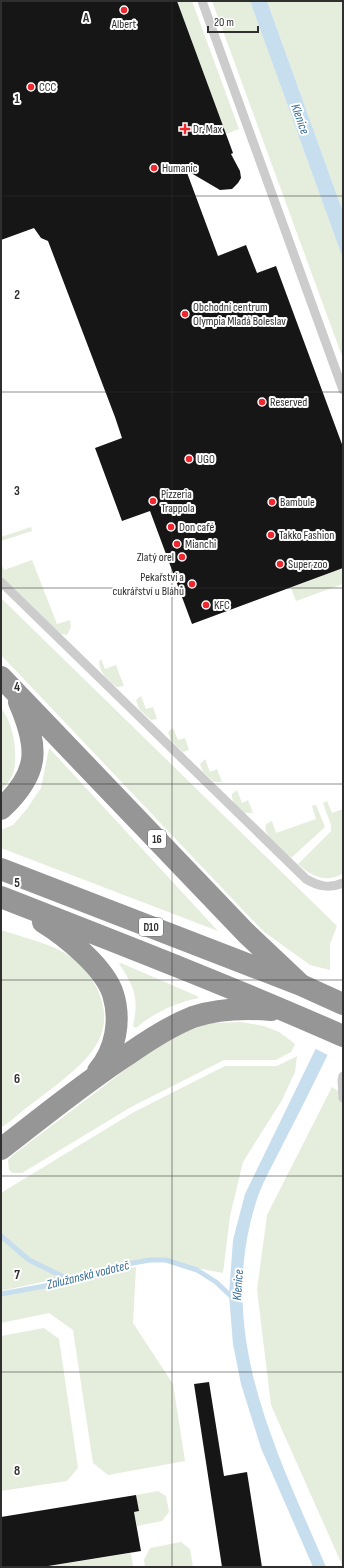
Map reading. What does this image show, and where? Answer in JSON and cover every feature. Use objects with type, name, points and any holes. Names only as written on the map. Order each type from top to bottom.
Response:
[{"type":"highway","points":[[1,809],[17,794],[26,780],[33,761],[33,744],[28,722],[8,684]]},
{"type":"highway","name":"16","points":[[8,684],[246,933],[301,985]]},
{"type":"highway","name":"D10","points":[[1,869],[301,985],[343,1004]]},
{"type":"highway","points":[[1,898],[46,924],[84,953],[99,970],[113,993],[116,1016],[115,1039],[107,1058],[95,1075]]},
{"type":"highway","name":"D10","points":[[1,898],[288,1012],[343,1036]]},
{"type":"highway","points":[[3,1145],[95,1075],[175,1025],[194,1017],[244,1009],[288,1012]]},
{"type":"lane","points":[[202,1],[343,390]]},
{"type":"lane","points":[[1,582],[306,879],[324,887],[343,883]]},
{"type":"lane","points":[[343,1076],[343,1098]]},
{"type":"green space","points":[[177,1],[192,1],[239,129],[226,134]]},
{"type":"green space","points":[[212,1],[250,1],[256,17],[343,259],[343,359]]},
{"type":"green space","points":[[267,1],[343,1],[343,212]]},
{"type":"green space","points":[[31,527],[32,531],[1,541],[1,537]]},
{"type":"green space","points":[[32,560],[57,624],[70,620],[71,627],[67,635],[61,634],[1,576],[1,563],[4,570]]},
{"type":"green space","points":[[343,568],[343,584],[296,601],[291,588]]},
{"type":"green space","points":[[1,598],[337,926],[330,944],[330,970],[310,965],[263,931],[1,655]]},
{"type":"green space","points":[[101,659],[105,669],[116,665],[124,686],[117,687],[105,676],[101,670],[99,662]]},
{"type":"green space","points":[[141,696],[146,709],[153,707],[157,719],[151,720],[139,709],[136,700]]},
{"type":"green space","points":[[1,708],[6,715],[12,732],[15,762],[14,771],[11,778],[1,791]]},
{"type":"green space","points":[[173,728],[178,740],[185,738],[189,750],[183,752],[171,741],[168,732]]},
{"type":"green space","points":[[49,748],[218,931],[1,848],[1,830],[13,825],[26,810],[41,788]]},
{"type":"green space","points":[[205,759],[210,772],[217,769],[222,782],[214,782],[203,772],[200,764]]},
{"type":"green space","points":[[237,790],[242,803],[248,800],[253,813],[245,813],[234,803],[232,794]]},
{"type":"green space","points":[[327,801],[332,813],[343,809],[343,873],[331,878],[314,875],[298,864],[331,831],[331,825],[323,803]]},
{"type":"green space","points":[[316,805],[325,827],[291,858],[267,834],[266,824],[272,821],[276,833],[316,819],[312,806]]},
{"type":"green space","points":[[1,930],[54,948],[79,963],[96,986],[99,993],[104,1009],[104,1023],[101,1035],[87,1058],[54,1087],[28,1106],[9,1123],[1,1127]]},
{"type":"green space","points":[[121,963],[199,998],[166,1009],[150,1017],[136,1028],[133,1026],[136,1008],[134,994],[129,980],[119,964]]},
{"type":"green space","points":[[241,1022],[264,1026],[279,1032],[295,1044],[291,1052],[276,1060],[224,1060],[131,1107],[22,1173],[12,1173],[9,1170],[8,1160],[13,1155],[150,1051],[184,1032],[212,1023]]},
{"type":"green space","points":[[297,1056],[295,1072],[282,1100],[243,1162],[230,1216],[223,1273],[159,1261],[137,1261],[1,1291],[1,1193],[134,1112],[225,1066],[277,1066]]},
{"type":"green space","points":[[332,1087],[343,1094],[343,1567],[271,1405],[257,1290],[267,1215]]},
{"type":"green space","points":[[136,1267],[133,1323],[173,1384],[185,1461],[108,1475],[93,1463],[73,1330],[49,1313],[1,1323],[1,1292]]},
{"type":"green space","points":[[44,1328],[59,1339],[78,1468],[67,1481],[1,1491],[1,1336]]},
{"type":"green space","points":[[158,1491],[166,1496],[169,1512],[162,1521],[137,1526],[134,1512],[139,1511],[136,1495]]},
{"type":"green space","points":[[181,1542],[190,1549],[193,1567],[145,1567],[144,1560],[150,1548]]},
{"type":"green space","points":[[131,1553],[133,1567],[44,1567]]},
{"type":"water","name":"Klenice","points":[[250,1],[267,1],[343,212],[343,259]]},
{"type":"water","points":[[317,1046],[330,1050],[266,1177],[257,1199],[246,1248],[242,1296],[246,1343],[256,1388],[270,1433],[326,1567],[313,1567],[261,1448],[241,1384],[233,1344],[229,1295],[233,1240],[245,1194]]},
{"type":"pier","points":[[343,996],[343,1032],[330,1056],[314,1048]]},
{"type":"building","name":"Obchodní centrum Olympia Mladá Boleslav","points":[[1,1],[177,1],[233,153],[231,154],[240,171],[241,178],[232,189],[220,190],[186,170],[218,256],[246,245],[257,273],[276,266],[343,447],[343,568],[192,624],[150,511],[122,521],[95,448],[122,438],[48,241],[41,238],[34,228],[1,240]]},
{"type":"building","points":[[209,1382],[224,1476],[247,1472],[262,1567],[222,1567],[194,1384]]},
{"type":"building","points":[[136,1495],[139,1511],[134,1512],[141,1551],[42,1567],[1,1567],[1,1517]]},
{"type":"waterway","points":[[1,1236],[29,1260],[72,1281]]},
{"type":"waterway","name":"Zalužanská vodoteč","points":[[1,1294],[72,1281],[127,1264],[150,1260],[166,1260],[197,1270],[216,1282],[234,1299]]},
{"type":"place","name":"Albert","points":[[124,10]]},
{"type":"place","name":"CCC","points":[[31,87]]},
{"type":"place","name":"Dr. Max","points":[[185,129]]},
{"type":"place","name":"Humanic","points":[[154,168]]},
{"type":"place","name":"Obchodní centrum Olympia Mladá Boleslav","points":[[185,314]]},
{"type":"place","name":"Reserved","points":[[262,402]]},
{"type":"place","name":"UGO","points":[[189,459]]},
{"type":"place","name":"Pizzeria Trappola","points":[[153,501]]},
{"type":"place","name":"Bambule","points":[[272,502]]},
{"type":"place","name":"Don café","points":[[171,527]]},
{"type":"place","name":"Takko Fashion","points":[[271,535]]},
{"type":"place","name":"Mianchi","points":[[177,544]]},
{"type":"place","name":"Zlatý orel","points":[[182,557]]},
{"type":"place","name":"Super zoo","points":[[280,564]]},
{"type":"place","name":"Pekařství a cukrářství u Bláhů","points":[[192,584]]},
{"type":"place","name":"KFC","points":[[206,605]]}]
